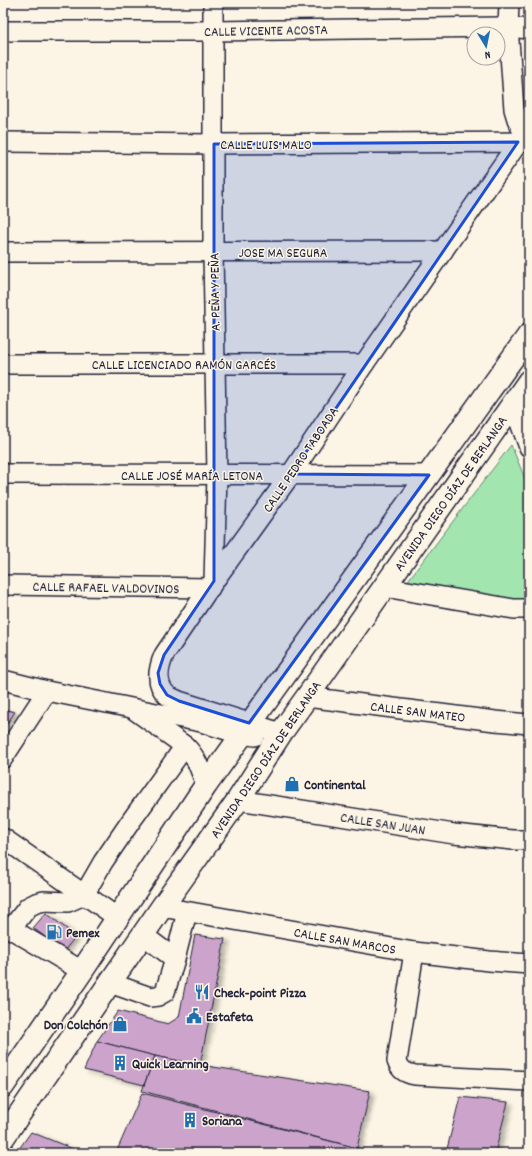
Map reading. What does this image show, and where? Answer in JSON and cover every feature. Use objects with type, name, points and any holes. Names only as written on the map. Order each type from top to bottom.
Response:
[{"type":"main road","name":"AVENIDA DIEGO DÍAZ DE BERLANGA","points":[[3,1086],[118,918],[206,785],[529,335]]},
{"type":"main road","name":"AVENIDA DIEGO DÍAZ DE BERLANGA","points":[[3,1138],[162,907],[238,800],[278,737],[529,381]]},
{"type":"street","name":"A. PEÑA Y PEÑA","points":[[212,584],[217,475],[213,253],[213,3]]},
{"type":"street","points":[[508,3],[508,27],[514,108],[517,119],[525,136]]},
{"type":"street","name":"CALLE VICENTE ACOSTA","points":[[3,31],[214,31],[529,28]]},
{"type":"street","name":"CALLE LUIS MALO","points":[[3,142],[214,144],[525,136]]},
{"type":"street","name":"CALLE PEDRO TABOADA","points":[[278,737],[205,716],[167,695],[160,684],[158,673],[160,664],[164,655],[212,584],[291,474],[364,364],[525,136]]},
{"type":"street","name":"JOSE MA SEGURA","points":[[3,252],[213,253],[443,251]]},
{"type":"street","name":"CALLE LICENCIADO RAMÓN GARCÉS","points":[[3,364],[364,364]]},
{"type":"street","points":[[513,404],[529,447]]},
{"type":"street","name":"CALLE JOSÉ MARÍA LETONA","points":[[3,474],[429,475]]},
{"type":"street","name":"CALLE RAFAEL VALDOVINOS","points":[[3,585],[212,584]]},
{"type":"street","points":[[384,587],[514,609],[529,609]]},
{"type":"street","points":[[3,680],[133,709],[205,716]]},
{"type":"street","points":[[3,758],[47,691]]},
{"type":"street","name":"CALLE SAN MATEO","points":[[307,697],[529,724]]},
{"type":"street","points":[[133,709],[192,752],[206,785]]},
{"type":"street","points":[[82,971],[7,927],[28,908],[36,904],[44,901],[68,902],[84,895],[103,862],[130,821],[185,746]]},
{"type":"street","name":"CALLE SAN JUAN","points":[[238,800],[454,834],[513,840],[529,840]]},
{"type":"street","points":[[3,838],[118,918]]},
{"type":"street","name":"CALLE SAN MARCOS","points":[[162,907],[414,952],[529,964]]},
{"type":"street","points":[[110,982],[150,997],[158,996],[165,992],[188,912]]},
{"type":"street","points":[[143,935],[175,959]]},
{"type":"street","points":[[414,952],[397,1061],[402,1071],[406,1073],[529,1081]]},
{"type":"highlighted area","points":[[518,142],[291,474],[429,475],[249,723],[179,701],[167,695],[160,684],[158,673],[164,655],[214,581],[214,144]]},
{"type":"green space","points":[[511,445],[529,488],[529,607],[403,587]]},
{"type":"building","points":[[3,709],[15,712],[3,729]]},
{"type":"building","name":"Pemex","points":[[46,913],[76,936],[64,951],[33,928]]},
{"type":"building","points":[[195,935],[225,939],[200,1065],[155,1056],[97,1041],[118,1011],[168,1024],[179,1017]]},
{"type":"building","name":"Quick Learning","points":[[97,1041],[155,1056],[144,1085],[84,1070]]},
{"type":"building","points":[[155,1056],[200,1065],[370,1091],[357,1148],[142,1091]]},
{"type":"building","name":"Soriana","points":[[142,1093],[357,1148],[375,1153],[116,1153]]},
{"type":"building","points":[[460,1097],[508,1102],[495,1153],[446,1153]]},
{"type":"building","points":[[31,1132],[83,1153],[16,1153]]},
{"type":"place","name":"Continental","points":[[292,784]]},
{"type":"place","name":"Pemex","points":[[54,932]]},
{"type":"place","name":"Check-point Pizza","points":[[202,992]]},
{"type":"place","name":"Estafeta","points":[[194,1016]]},
{"type":"place","name":"Don Colchón","points":[[120,1024]]},
{"type":"place","name":"Quick Learning","points":[[120,1063]]},
{"type":"place","name":"Soriana","points":[[190,1120]]}]
